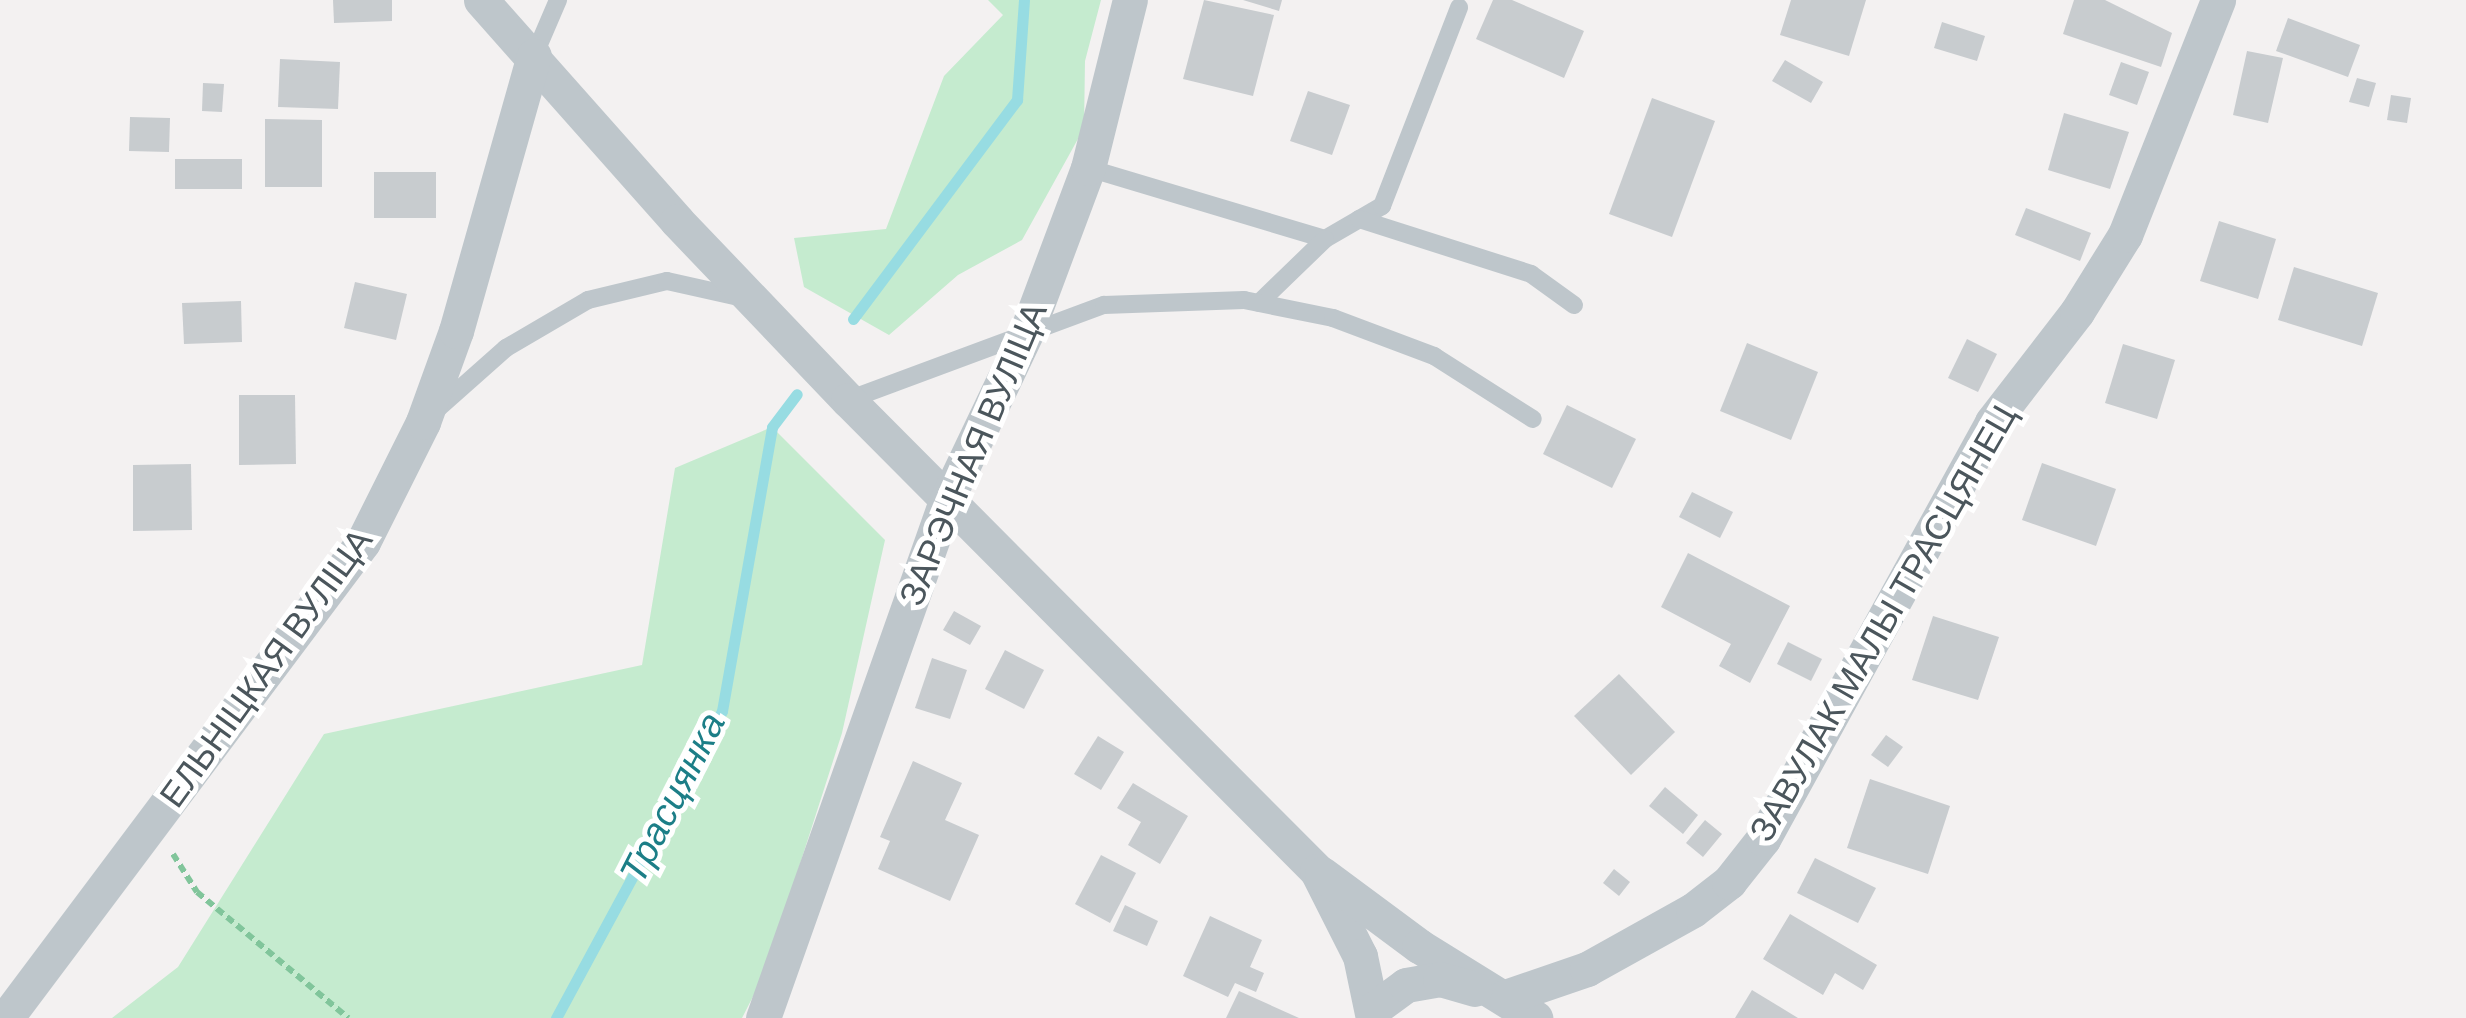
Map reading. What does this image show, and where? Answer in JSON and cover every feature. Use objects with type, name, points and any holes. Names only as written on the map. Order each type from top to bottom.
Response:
[{"type":"street","points":[[482,0],[848,400],[1317,871],[1419,946],[1535,1018]]},
{"type":"street","name":"ЗАРЭЧНАЯ ВУЛІЦА","points":[[763,1018],[946,500],[1027,331],[1088,168],[1130,0]]},
{"type":"street","name":"ЗАВУЛАК МАЛЫ ТРАСЦЯНЕЦ","points":[[1505,997],[1587,969],[1693,910],[1729,882],[1764,840],[1992,422],[2077,312],[2125,235],[2218,0]]},
{"type":"street","name":"ЕЛЬНІЦКАЯ ВУЛІЦА","points":[[6,1018],[363,542],[423,422],[456,332],[534,56]]},
{"type":"street","points":[[1317,871],[1360,956],[1372,1014],[1406,985],[1440,979],[1505,997]]},
{"type":"lane","points":[[534,56],[558,0]]},
{"type":"lane","points":[[1259,303],[1325,239],[1382,206],[1459,6]]},
{"type":"lane","points":[[1088,168],[1325,239]]},
{"type":"lane","points":[[1359,219],[1531,274],[1574,305]]},
{"type":"lane","points":[[423,422],[506,348],[588,300],[667,281],[753,300]]},
{"type":"lane","points":[[848,400],[1104,304],[1259,303],[1333,318],[1434,356],[1533,420]]},
{"type":"path","points":[[176,791],[169,834],[176,868],[348,1018]]},
{"type":"green space","points":[[988,0],[1101,0],[1085,61],[1084,128],[1022,240],[958,275],[889,335],[804,287],[794,238],[886,229],[944,76],[1003,15]]},
{"type":"green space","points":[[772,427],[885,540],[842,733],[765,973],[742,1018],[112,1018],[178,967],[324,734],[642,665],[675,468]]},
{"type":"building","points":[[333,0],[392,0],[392,21],[334,23]]},
{"type":"building","points":[[1204,0],[1274,15],[1253,96],[1183,79]]},
{"type":"building","points":[[1243,0],[1282,0],[1279,11]]},
{"type":"building","points":[[1493,0],[1512,0],[1584,31],[1564,78],[1476,39]]},
{"type":"building","points":[[1791,0],[1866,0],[1849,56],[1780,35]]},
{"type":"building","points":[[2074,0],[2105,0],[2172,33],[2161,67],[2063,34]]},
{"type":"building","points":[[2288,18],[2360,45],[2348,77],[2276,51]]},
{"type":"building","points":[[1942,22],[1985,36],[1977,61],[1934,48]]},
{"type":"building","points":[[2247,51],[2283,58],[2268,123],[2233,115]]},
{"type":"building","points":[[280,59],[340,62],[338,109],[278,107]]},
{"type":"building","points":[[1785,60],[1823,82],[1811,103],[1772,81]]},
{"type":"building","points":[[2121,62],[2149,72],[2137,105],[2109,95]]},
{"type":"building","points":[[2357,78],[2376,83],[2369,107],[2349,102]]},
{"type":"building","points":[[203,83],[224,84],[222,112],[202,111]]},
{"type":"building","points":[[1308,91],[1350,105],[1332,155],[1290,141]]},
{"type":"building","points":[[2391,95],[2411,98],[2407,123],[2387,120]]},
{"type":"building","points":[[1652,98],[1715,121],[1672,237],[1609,214]]},
{"type":"building","points":[[2064,113],[2129,132],[2110,189],[2048,170]]},
{"type":"building","points":[[130,117],[170,118],[169,152],[129,151]]},
{"type":"building","points":[[265,119],[322,120],[322,187],[265,187]]},
{"type":"building","points":[[175,159],[242,159],[242,189],[175,189]]},
{"type":"building","points":[[374,172],[436,172],[436,218],[374,218]]},
{"type":"building","points":[[2026,208],[2091,233],[2080,261],[2015,235]]},
{"type":"building","points":[[2219,221],[2276,239],[2258,299],[2200,281]]},
{"type":"building","points":[[2294,267],[2378,293],[2362,346],[2278,320]]},
{"type":"building","points":[[355,282],[407,294],[396,340],[344,328]]},
{"type":"building","points":[[241,301],[242,342],[184,344],[182,303]]},
{"type":"building","points":[[1967,339],[1997,354],[1978,392],[1948,378]]},
{"type":"building","points":[[1747,343],[1818,372],[1791,440],[1720,411]]},
{"type":"building","points":[[2123,344],[2175,360],[2157,419],[2105,403]]},
{"type":"building","points":[[239,395],[295,395],[296,464],[239,465]]},
{"type":"building","points":[[1567,405],[1636,439],[1612,488],[1543,454]]},
{"type":"building","points":[[2042,463],[2116,489],[2096,546],[2022,520]]},
{"type":"building","points":[[191,464],[192,530],[133,531],[133,465]]},
{"type":"building","points":[[1692,492],[1733,512],[1720,538],[1679,517]]},
{"type":"building","points":[[1688,553],[1790,606],[1750,683],[1719,666],[1731,644],[1661,607]]},
{"type":"building","points":[[954,611],[981,626],[970,645],[943,630]]},
{"type":"building","points":[[1933,616],[1999,637],[1978,700],[1912,680]]},
{"type":"building","points":[[1788,642],[1822,659],[1811,681],[1777,664]]},
{"type":"building","points":[[1005,650],[1044,670],[1024,709],[985,689]]},
{"type":"building","points":[[932,658],[967,670],[950,719],[915,708]]},
{"type":"building","points":[[1619,674],[1675,732],[1631,775],[1574,716]]},
{"type":"building","points":[[1886,735],[1903,747],[1888,767],[1871,755]]},
{"type":"building","points":[[1098,736],[1124,752],[1101,790],[1074,774]]},
{"type":"building","points":[[913,761],[962,783],[945,820],[979,835],[950,901],[878,869],[890,841],[880,837]]},
{"type":"building","points":[[1870,779],[1950,806],[1928,874],[1847,848]]},
{"type":"building","points":[[1133,783],[1188,816],[1160,864],[1128,845],[1141,822],[1117,808]]},
{"type":"building","points":[[1665,787],[1698,815],[1683,834],[1649,806]]},
{"type":"building","points":[[1705,820],[1722,834],[1703,857],[1686,843]]},
{"type":"building","points":[[1101,855],[1136,873],[1110,923],[1075,904]]},
{"type":"building","points":[[1815,858],[1876,888],[1858,923],[1797,893]]},
{"type":"building","points":[[1614,869],[1630,882],[1619,896],[1603,883]]},
{"type":"building","points":[[1125,905],[1158,921],[1147,946],[1113,931]]},
{"type":"building","points":[[1790,914],[1877,965],[1863,990],[1835,973],[1823,995],[1763,959]]},
{"type":"building","points":[[1210,916],[1262,940],[1250,967],[1264,973],[1256,992],[1235,983],[1228,997],[1183,976]]},
{"type":"building","points":[[1752,990],[1798,1018],[1735,1018]]},
{"type":"building","points":[[1239,991],[1299,1018],[1226,1018]]},
{"type":"waterway","name":"Трасцянка","points":[[853,319],[1017,100],[1024,0]]},
{"type":"waterway","name":"Трасцянка","points":[[556,1018],[722,711],[772,427],[797,394]]}]
